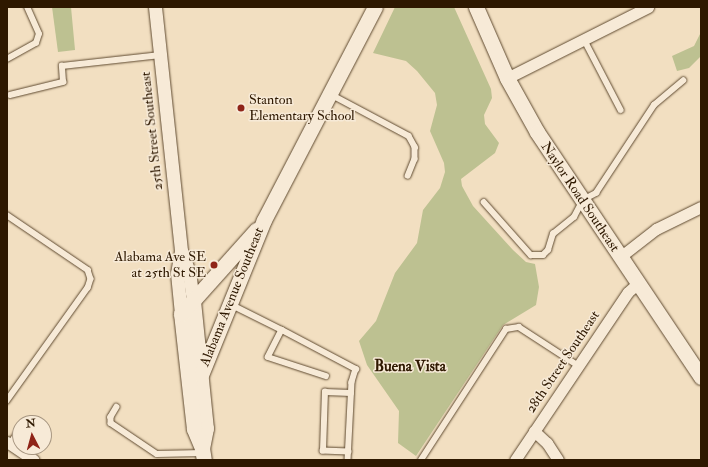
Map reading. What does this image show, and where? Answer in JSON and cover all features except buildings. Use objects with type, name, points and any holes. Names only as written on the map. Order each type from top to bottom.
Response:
[{"type":"main road","name":"Alabama Avenue Southeast","points":[[201,374],[264,220],[375,7]]},
{"type":"main road","name":"Naylor Road Southeast","points":[[476,7],[507,78],[537,132],[701,377]]},
{"type":"main road","name":"Alabama Avenue Southeast","points":[[203,453],[194,429],[181,314],[264,220]]},
{"type":"main road","name":"Alabama Avenue Southeast","points":[[193,301],[206,428],[203,453]]},
{"type":"street","name":"25th Street Southeast","points":[[155,7],[180,251],[177,273],[181,314]]},
{"type":"street","points":[[507,78],[648,7]]},
{"type":"street","points":[[620,257],[656,230],[701,207]]},
{"type":"street","name":"25th Street Southeast","points":[[180,251],[189,272],[193,301]]},
{"type":"street","name":"28th Street Southeast","points":[[515,460],[628,292],[638,283]]},
{"type":"street","points":[[534,432],[547,443],[558,460]]},
{"type":"street","points":[[8,443],[34,460]]},
{"type":"lane","points":[[7,59],[36,43],[39,34],[27,7]]},
{"type":"lane","points":[[584,39],[621,110]]},
{"type":"lane","points":[[10,96],[63,82],[62,66],[160,55]]},
{"type":"lane","points":[[484,202],[531,255],[543,255],[548,250],[553,234],[574,217],[583,200],[596,193],[654,105],[682,81]]},
{"type":"lane","points":[[330,94],[409,136],[415,147],[415,158],[408,176]]},
{"type":"lane","points":[[7,215],[88,270],[91,279],[88,288],[7,402]]},
{"type":"lane","points":[[230,303],[356,369],[351,393],[348,460]]},
{"type":"lane","points":[[421,460],[506,329],[519,327],[579,366]]},
{"type":"lane","points":[[282,330],[268,357],[326,376]]},
{"type":"lane","points":[[349,452],[323,451],[325,392],[351,393]]},
{"type":"lane","points":[[117,407],[111,417],[111,423],[157,454],[203,453]]},
{"type":"green space","points":[[52,7],[71,7],[75,50],[58,52]]},
{"type":"green space","points":[[395,7],[454,7],[491,89],[492,98],[484,115],[485,124],[499,143],[495,153],[461,179],[462,186],[473,206],[513,250],[526,262],[535,264],[539,287],[536,305],[503,325],[416,456],[398,443],[399,411],[367,365],[359,341],[376,321],[395,273],[417,243],[423,210],[440,188],[445,172],[444,163],[430,131],[437,105],[435,93],[417,71],[406,61],[373,53]]},
{"type":"green space","points":[[701,32],[701,56],[689,68],[677,71],[672,56],[694,46]]},
{"type":"place","name":"Stanton Elementary School","points":[[241,108]]},
{"type":"place","name":"Alabama Ave SE at 25th St SE","points":[[214,265]]},
{"type":"district","name":"Buena Vista","points":[[410,367]]}]
